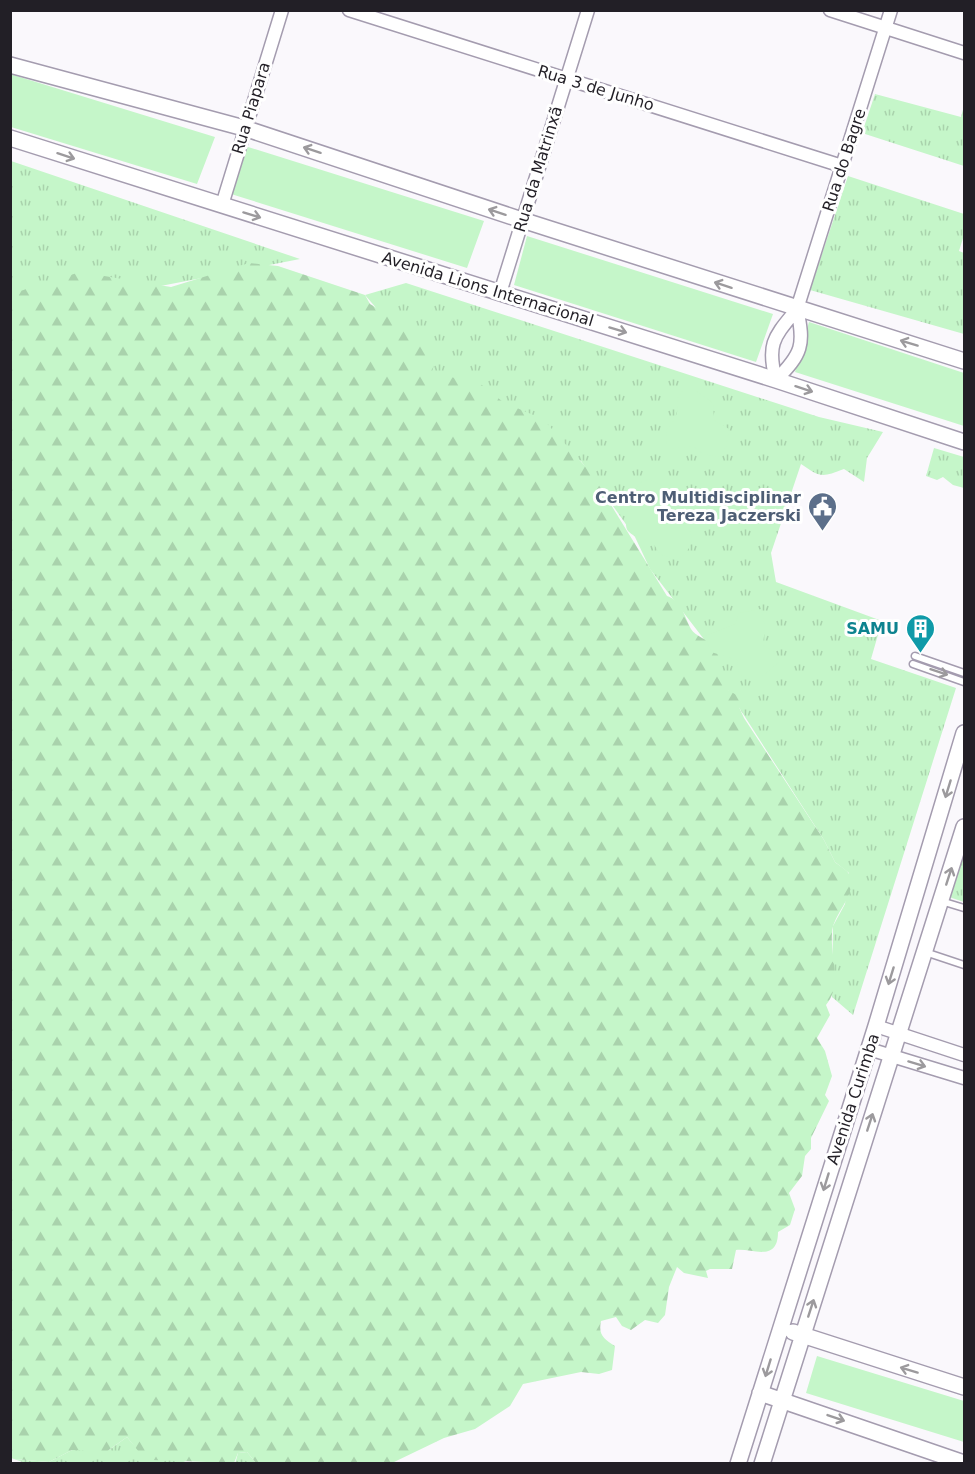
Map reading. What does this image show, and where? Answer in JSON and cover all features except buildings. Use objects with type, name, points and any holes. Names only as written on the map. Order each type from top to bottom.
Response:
[{"type":"street","name":"Rua Piapara","points":[[222,205],[282,10]]},
{"type":"street","name":"Rua 3 de Junho","points":[[349,10],[842,166]]},
{"type":"street","name":"Rua da Matrinxã","points":[[500,293],[588,10]]},
{"type":"street","points":[[830,10],[964,53]]},
{"type":"street","name":"Rua do Bagre","points":[[776,380],[771,346],[777,332],[797,309],[891,10]]},
{"type":"street","points":[[10,65],[244,128],[797,309],[964,361]]},
{"type":"street","name":"Avenida Lions Internacional","points":[[10,138],[776,380],[964,442]]},
{"type":"street","name":"Rua do Bagre","points":[[776,380],[800,351],[802,333],[797,309]]},
{"type":"street","name":"Avenida Curimba","points":[[738,1464],[869,1049],[964,734]]},
{"type":"street","name":"Avenida Curimba","points":[[762,1464],[964,827]]},
{"type":"street","points":[[876,1026],[964,1055]]},
{"type":"street","points":[[869,1049],[964,1078]]},
{"type":"street","points":[[780,1328],[964,1387]]},
{"type":"street","points":[[760,1393],[964,1462]]},
{"type":"lane","points":[[915,656],[964,673]]},
{"type":"lane","points":[[913,664],[964,682]]},
{"type":"lane","points":[[941,900],[964,908]]},
{"type":"lane","points":[[924,952],[964,965]]},
{"type":"green space","points":[[10,74],[215,137],[197,184],[11,127]]},
{"type":"green space","points":[[875,94],[961,117],[964,106],[964,166],[862,133]]},
{"type":"green space","points":[[245,146],[484,221],[467,268],[231,194]]},
{"type":"green space","points":[[11,161],[300,259],[11,315]]},
{"type":"green space","points":[[848,176],[964,214],[964,235],[959,251],[964,253],[964,334],[810,290]]},
{"type":"green space","points":[[527,236],[773,314],[756,362],[514,285]]},
{"type":"green space","points":[[249,263],[278,266],[365,295],[370,304],[402,323],[407,331],[420,340],[436,357],[432,372],[482,385],[503,402],[543,419],[592,474],[667,596],[679,605],[691,629],[713,647],[721,663],[729,691],[741,697],[739,707],[744,718],[824,840],[835,862],[847,871],[850,877],[850,892],[835,921],[832,933],[835,979],[834,989],[826,1005],[830,1015],[817,1038],[825,1051],[832,1076],[825,1095],[829,1101],[811,1138],[811,1149],[805,1156],[802,1176],[789,1193],[795,1209],[790,1225],[778,1232],[774,1248],[763,1252],[736,1250],[732,1269],[710,1269],[706,1271],[708,1278],[684,1273],[677,1267],[669,1287],[665,1315],[658,1323],[645,1320],[631,1330],[622,1326],[616,1317],[601,1321],[600,1330],[603,1336],[615,1346],[612,1370],[599,1374],[581,1372],[523,1384],[510,1406],[475,1429],[444,1438],[392,1463],[256,1463],[247,1452],[238,1453],[234,1463],[152,1460],[139,1452],[127,1437],[106,1452],[72,1450],[49,1462],[14,1459],[11,1458],[11,294],[80,272],[171,287]]},
{"type":"green space","points":[[406,283],[819,417],[883,432],[867,458],[864,482],[844,469],[821,475],[801,464],[771,553],[776,582],[882,621],[871,659],[956,688],[853,1015],[832,997],[833,926],[845,904],[849,873],[835,862],[824,840],[729,692],[703,638],[650,569],[635,537],[581,461],[431,372],[365,295]]},
{"type":"green space","points":[[809,322],[964,373],[964,426],[795,372]]},
{"type":"green space","points":[[683,390],[695,390],[713,403],[714,420],[729,429],[726,447],[719,457],[703,454],[693,446],[670,449],[666,445],[667,429],[676,416],[677,399]]},
{"type":"green space","points":[[934,448],[964,457],[964,488],[953,485],[943,477],[937,480],[926,476]]},
{"type":"green space","points":[[648,479],[662,486],[690,533],[691,542],[687,551],[676,560],[660,554],[653,543],[634,535],[626,527],[627,513],[634,491],[640,483]]},
{"type":"green space","points":[[761,609],[765,627],[763,645],[773,651],[779,662],[764,675],[752,681],[739,674],[737,660],[711,652],[705,636],[735,624],[739,613]]},
{"type":"green space","points":[[964,851],[964,902],[949,897]]},
{"type":"green space","points":[[817,1356],[964,1401],[964,1442],[806,1393]]},
{"type":"green space","points":[[127,1437],[151,1458],[189,1463],[28,1464],[14,1459],[49,1462],[72,1450],[109,1450]]},
{"type":"green space","points":[[247,1452],[256,1463],[235,1464],[238,1453]]},
{"type":"place","name":"Centro Multidisciplinar Tereza Jaczerski","points":[[822,532]]},
{"type":"place","name":"SAMU","points":[[920,654]]}]
